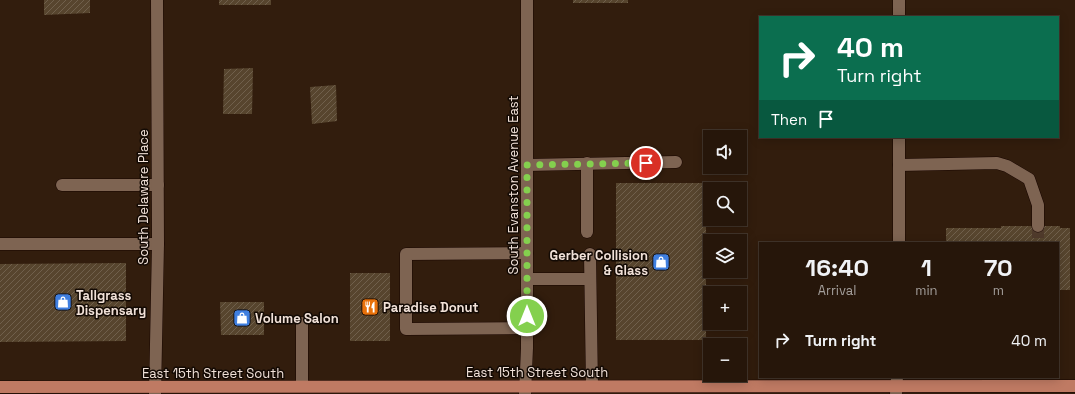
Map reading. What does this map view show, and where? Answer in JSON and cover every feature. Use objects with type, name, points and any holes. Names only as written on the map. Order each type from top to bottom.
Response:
[{"type":"main road","name":"East 15th Street South","points":[[0,387],[155,390],[302,386],[525,390],[592,386],[739,390],[1040,382],[1075,386]]},
{"type":"street","name":"South Delaware Place","points":[[155,390],[158,244],[157,0]]},
{"type":"street","name":"South Evanston Avenue East","points":[[525,390],[527,328],[527,0]]},
{"type":"street","points":[[899,0],[899,16]]},
{"type":"street","points":[[899,138],[899,242]]},
{"type":"street","points":[[527,165],[676,162]]},
{"type":"street","points":[[586,163],[588,232]]},
{"type":"street","points":[[899,165],[997,163],[1007,166],[1029,179],[1038,206],[1038,226]]},
{"type":"street","points":[[62,186],[158,185]]},
{"type":"street","points":[[1,244],[158,244]]},
{"type":"street","points":[[527,253],[406,254],[406,329],[527,328]]},
{"type":"street","points":[[590,254],[592,386]]},
{"type":"street","points":[[527,279],[590,279]]},
{"type":"street","points":[[302,324],[302,386]]},
{"type":"building","points":[[44,0],[90,0],[90,13],[44,15]]},
{"type":"building","points":[[219,0],[271,0],[271,5],[219,5]]},
{"type":"building","points":[[573,0],[628,0],[628,3],[573,3]]},
{"type":"building","points":[[253,68],[252,114],[223,114],[224,69]]},
{"type":"building","points":[[336,85],[337,121],[312,124],[310,87]]},
{"type":"building","name":"Gerber Collision & Glass","points":[[616,183],[703,183],[703,226],[706,226],[706,234],[703,234],[703,278],[706,278],[706,286],[703,286],[703,330],[706,330],[706,338],[703,338],[703,340],[616,340]]},
{"type":"building","points":[[1001,226],[1060,226],[1060,228],[1070,228],[1070,290],[1060,290],[1059,292],[1059,242],[946,242],[946,228],[1001,228]]},
{"type":"building","name":"Tallgrass Dispensary","points":[[126,263],[126,341],[0,342],[0,264]]},
{"type":"building","name":"Paradise Donut","points":[[350,273],[390,273],[390,341],[350,341]]},
{"type":"building","name":"Volume Salon","points":[[220,302],[264,302],[264,335],[221,335]]},
{"type":"tunnel","points":[[1038,226],[1038,242]]},
{"type":"place","name":"Gerber Collision & Glass","points":[[661,262]]},
{"type":"place","name":"Tallgrass Dispensary","points":[[63,302]]},
{"type":"place","name":"Paradise Donut","points":[[370,307]]},
{"type":"place","name":"Volume Salon","points":[[242,318]]},
{"type":"route","points":[[527,316],[527,165],[646,163]]}]
